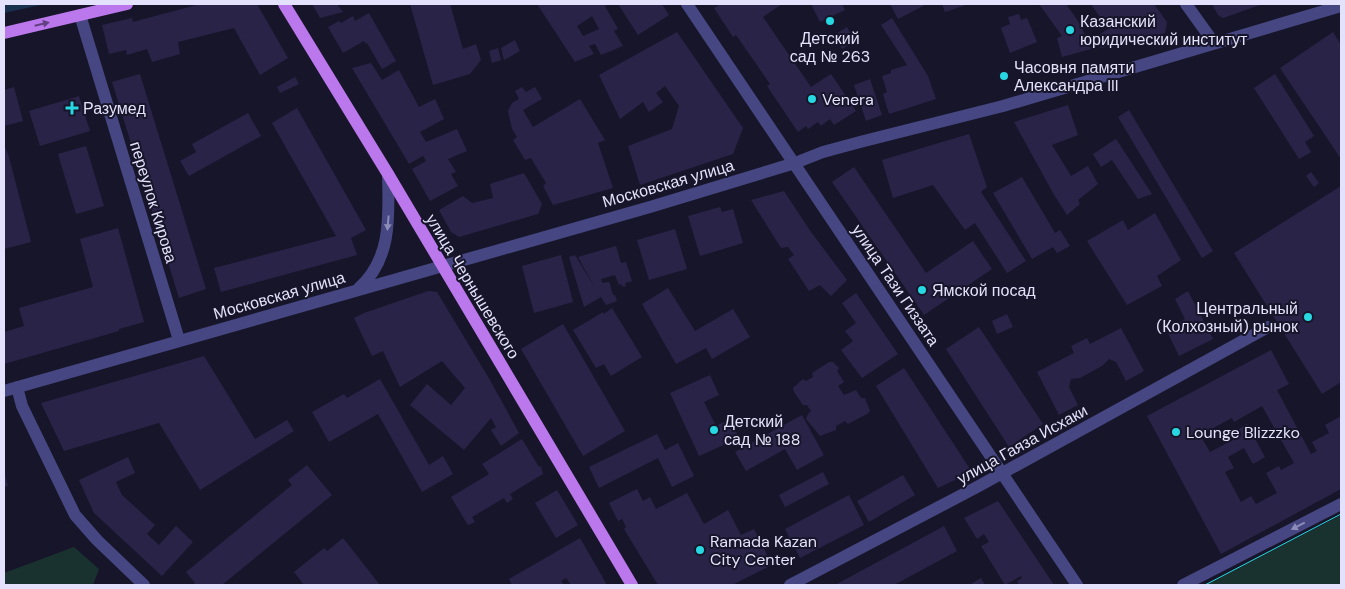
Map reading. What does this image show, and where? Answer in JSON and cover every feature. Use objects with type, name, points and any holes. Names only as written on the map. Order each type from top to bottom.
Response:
[{"type":"main road","points":[[4,33],[127,4]]},
{"type":"main road","name":"улица Чернышевского","points":[[284,4],[388,174],[632,585]]},
{"type":"street","name":"улица Тази Гиззата","points":[[688,4],[1077,585]]},
{"type":"street","points":[[1186,4],[1214,43]]},
{"type":"street","name":"Московская улица","points":[[4,391],[443,266],[795,163],[823,152],[1003,106],[1341,6]]},
{"type":"street","name":"переулок Кирова","points":[[80,15],[179,340]]},
{"type":"street","points":[[357,289],[374,271],[383,253],[389,212],[388,174]]},
{"type":"street","name":"улица Гаяза Исхаки","points":[[790,585],[1002,473],[1268,327]]},
{"type":"street","points":[[17,387],[22,406],[75,515],[97,540],[144,585]]},
{"type":"street","points":[[1183,585],[1341,504]]},
{"type":"green space","points":[[1341,515],[1341,585],[1204,585]]},
{"type":"green space","points":[[74,547],[99,569],[93,585],[4,585],[4,573]]},
{"type":"water","points":[[4,4],[45,4],[4,13]]},
{"type":"building","points":[[200,4],[257,4],[288,58],[260,75],[234,28],[178,42],[180,54],[152,62],[147,49],[127,55],[126,50],[109,54],[102,25],[132,18],[133,22]]},
{"type":"building","points":[[312,4],[337,4],[343,12],[320,18]]},
{"type":"building","points":[[410,4],[450,4],[463,49],[476,44],[481,60],[470,74],[433,85]]},
{"type":"building","points":[[537,4],[609,4],[605,6],[618,29],[614,31],[623,46],[601,55],[595,44],[589,46],[594,54],[575,62]],"holes":[[[592,16],[599,29],[583,36],[577,26]]]},
{"type":"building","points":[[618,4],[662,4],[669,15],[638,35]]},
{"type":"building","points":[[721,4],[782,4],[763,17],[811,87],[831,74],[856,111],[834,125],[830,119],[821,126],[818,122],[808,129],[806,126],[798,132],[767,86],[770,84],[736,35],[733,37],[714,8]]},
{"type":"building","points":[[811,4],[842,4],[845,10],[820,22]]},
{"type":"building","points":[[890,4],[927,4],[898,19]]},
{"type":"building","points":[[942,4],[969,4],[945,12]]},
{"type":"building","points":[[1039,4],[1066,4],[1080,24],[1091,49],[1062,57],[1057,38],[1062,36]]},
{"type":"building","points":[[1091,4],[1154,4],[1167,22],[1165,33],[1101,48],[1094,38],[1108,29]]},
{"type":"building","points":[[1212,4],[1263,4],[1223,18],[1218,15]]},
{"type":"building","points":[[369,13],[396,61],[382,69],[364,41],[343,53],[328,27],[339,21],[341,23],[353,16],[355,21]]},
{"type":"building","points":[[1019,14],[1021,20],[1027,18],[1037,42],[1010,53],[1001,28],[1010,24],[1008,17]]},
{"type":"building","points":[[892,18],[928,76],[936,99],[889,114],[883,94],[887,92],[882,76],[891,73],[891,70],[907,65],[881,25]]},
{"type":"building","points":[[847,27],[855,41],[842,49],[834,35]]},
{"type":"building","points":[[677,32],[743,128],[733,154],[640,185],[628,146],[672,129],[679,106],[665,86],[656,93],[663,102],[649,112],[643,102],[620,119],[599,75]]},
{"type":"building","points":[[1333,32],[1341,45],[1341,159],[1280,68]]},
{"type":"building","points":[[515,40],[520,51],[504,60],[501,48]]},
{"type":"building","points":[[498,48],[501,60],[492,63],[489,51]]},
{"type":"building","points":[[371,63],[382,80],[399,70],[419,107],[435,99],[444,119],[420,132],[426,142],[457,129],[467,151],[448,159],[456,172],[451,174],[458,186],[430,201],[412,169],[426,161],[423,156],[409,164],[352,68]]},
{"type":"building","name":"Часовня памяти Александра III","points":[[1007,71],[1009,79],[1001,82],[998,73]]},
{"type":"building","points":[[140,74],[206,289],[179,298],[112,82]]},
{"type":"building","points":[[1275,74],[1314,136],[1305,142],[1311,152],[1299,159],[1254,88]]},
{"type":"building","points":[[295,77],[299,84],[280,93],[277,87]]},
{"type":"building","points":[[870,79],[882,115],[866,121],[854,85]]},
{"type":"building","points":[[14,87],[23,121],[4,126],[4,90]]},
{"type":"building","points":[[522,87],[526,92],[535,87],[542,99],[523,110],[533,127],[580,99],[605,140],[598,143],[613,188],[553,205],[543,186],[546,183],[531,158],[525,160],[513,140],[517,137],[512,129],[508,111],[512,103],[519,99],[515,91]]},
{"type":"building","points":[[79,96],[90,131],[40,146],[29,111]]},
{"type":"building","points":[[1068,105],[1078,135],[1052,145],[1071,176],[1088,166],[1098,184],[1078,200],[1080,204],[1067,215],[1014,122]]},
{"type":"building","points":[[297,108],[366,230],[351,238],[357,255],[221,292],[214,268],[336,236],[272,123]]},
{"type":"building","points":[[1129,110],[1213,251],[1202,258],[1118,117]]},
{"type":"building","points":[[248,113],[261,136],[189,176],[180,161],[196,152],[192,144]]},
{"type":"building","points":[[969,134],[987,187],[981,192],[1026,261],[1007,273],[975,223],[965,230],[933,185],[893,198],[882,160]]},
{"type":"building","points":[[1116,139],[1152,194],[1138,199],[1112,160],[1101,167],[1093,154]]},
{"type":"building","points":[[4,145],[9,157],[31,242],[4,249]]},
{"type":"building","points":[[86,146],[104,206],[76,214],[58,154]]},
{"type":"building","points":[[854,167],[926,273],[973,241],[992,269],[924,315],[832,182]]},
{"type":"building","points":[[1311,172],[1319,183],[1314,187],[1306,176]]},
{"type":"building","points":[[524,173],[542,204],[538,214],[459,237],[451,232],[439,210],[463,196],[472,203],[493,198],[490,184]]},
{"type":"building","points":[[1022,177],[1055,233],[1060,230],[1070,246],[1057,253],[1053,247],[1032,259],[993,193]]},
{"type":"building","name":"Центральный (Колхозный) рынок","points":[[1341,186],[1341,382],[1322,394],[1234,253]]},
{"type":"building","points":[[784,191],[811,232],[847,280],[831,296],[820,285],[809,291],[788,259],[794,255],[788,247],[781,248],[751,200]]},
{"type":"building","points":[[720,207],[722,212],[733,209],[743,243],[700,256],[688,216]]},
{"type":"building","points":[[1155,213],[1181,260],[1157,276],[1162,286],[1127,305],[1087,241],[1123,220],[1128,230]]},
{"type":"building","points":[[118,228],[144,322],[4,364],[4,332],[24,326],[19,308],[93,287],[80,239]]},
{"type":"building","points":[[675,229],[687,269],[649,280],[637,240]]},
{"type":"building","points":[[616,246],[621,263],[626,262],[632,281],[625,283],[626,286],[623,287],[621,284],[619,285],[615,275],[601,279],[602,283],[609,282],[617,301],[606,305],[601,297],[584,307],[569,257],[575,255],[595,288],[578,257]]},
{"type":"building","points":[[561,255],[573,302],[534,313],[522,266]]},
{"type":"building","points":[[668,288],[695,331],[733,309],[750,337],[712,359],[706,348],[676,364],[642,304]]},
{"type":"building","points":[[428,291],[437,292],[490,380],[519,433],[501,446],[491,430],[496,427],[491,418],[464,450],[410,405],[427,384],[451,405],[465,388],[442,361],[400,387],[383,351],[372,356],[354,318]]},
{"type":"building","points":[[1188,291],[1213,339],[1179,356],[1166,329],[1185,319],[1175,299]]},
{"type":"building","points":[[856,293],[898,354],[862,378],[841,350],[853,341],[845,331],[856,323],[842,303]]},
{"type":"building","points":[[612,308],[642,357],[611,376],[604,364],[596,368],[573,330]]},
{"type":"building","points":[[1007,314],[1013,327],[997,334],[992,321]]},
{"type":"building","points":[[563,324],[625,431],[583,456],[521,349]]},
{"type":"building","points":[[979,327],[1043,424],[1009,447],[946,349]]},
{"type":"building","points":[[1121,328],[1144,371],[1126,381],[1116,362],[1109,359],[1102,366],[1080,378],[1071,379],[1069,387],[1078,405],[1059,415],[1037,372],[1074,353],[1071,346],[1087,338],[1090,344]]},
{"type":"building","points":[[1271,350],[1289,384],[1277,390],[1311,454],[1317,451],[1312,442],[1329,433],[1325,425],[1341,416],[1341,489],[1221,554],[1147,416]],"holes":[[[1262,406],[1294,463],[1281,470],[1279,466],[1266,473],[1277,493],[1256,504],[1251,496],[1241,502],[1225,472],[1234,468],[1228,457],[1244,448],[1253,464],[1265,457],[1247,424],[1234,432],[1237,438],[1210,452],[1200,435],[1232,418],[1234,422]]]},
{"type":"building","points":[[204,356],[255,439],[287,420],[294,431],[200,490],[159,423],[64,451],[41,403]]},
{"type":"building","points":[[829,362],[833,362],[839,368],[837,371],[844,382],[838,386],[844,395],[856,390],[861,398],[865,398],[870,411],[848,424],[845,421],[836,426],[836,430],[820,436],[806,419],[811,411],[807,405],[803,405],[793,388],[803,379],[806,381],[813,377],[812,373]]},
{"type":"building","points":[[904,368],[972,472],[938,488],[876,386]]},
{"type":"building","points":[[710,375],[719,395],[704,402],[716,426],[730,419],[739,438],[699,456],[670,393]]},
{"type":"building","points":[[380,379],[429,465],[443,456],[453,474],[422,492],[378,414],[329,442],[312,412],[344,394],[347,398]]},
{"type":"building","points":[[802,415],[824,455],[797,470],[785,449],[746,471],[735,452]]},
{"type":"building","points":[[657,434],[665,450],[678,443],[694,476],[672,487],[658,458],[599,488],[589,467]]},
{"type":"building","points":[[522,439],[539,467],[541,466],[543,474],[510,494],[513,499],[507,503],[504,498],[472,517],[475,522],[468,525],[451,497],[489,474],[482,464]]},
{"type":"building","points":[[128,457],[135,473],[116,482],[122,495],[155,525],[147,534],[159,545],[176,526],[193,542],[162,576],[94,513],[79,480]]},
{"type":"building","points":[[307,465],[332,495],[222,585],[192,585],[195,583],[186,572],[292,485],[288,480]]},
{"type":"building","points":[[4,472],[8,486],[4,487]]},
{"type":"building","points":[[823,472],[829,484],[785,507],[779,495]]},
{"type":"building","points":[[903,475],[915,495],[869,522],[857,501]]},
{"type":"building","name":"Ramada Kazan City Center","points":[[637,489],[643,501],[650,497],[656,509],[687,493],[704,524],[728,510],[741,535],[754,529],[772,565],[732,585],[658,585],[624,529],[626,527],[622,519],[618,521],[609,503]]},
{"type":"building","points":[[557,490],[578,525],[556,538],[535,503]]},
{"type":"building","points":[[849,495],[864,525],[800,558],[785,529]]},
{"type":"building","points":[[998,501],[1054,585],[1019,585],[1017,581],[1022,578],[1021,576],[1005,585],[981,546],[989,542],[984,534],[977,539],[964,518]]},
{"type":"building","points":[[944,526],[957,551],[894,585],[835,585]]},
{"type":"building","points":[[343,538],[380,585],[304,585],[294,572],[324,548],[327,551]]},
{"type":"building","points":[[580,538],[607,585],[571,585],[566,578],[561,581],[564,585],[512,585],[509,579]]},
{"type":"building","points":[[981,578],[985,585],[971,584]]},
{"type":"tram line","points":[[1205,585],[1341,514]]},
{"type":"place","name":"Детский сад № 263","points":[[830,21]]},
{"type":"place","name":"Казанский юридический институт","points":[[1070,30]]},
{"type":"place","name":"Часовня памяти Александра III","points":[[1004,76]]},
{"type":"place","name":"Venera","points":[[812,99]]},
{"type":"place","name":"Разумед","points":[[72,108]]},
{"type":"place","name":"Ямской посад","points":[[922,290]]},
{"type":"place","name":"Центральный (Колхозный) рынок","points":[[1308,317]]},
{"type":"place","name":"Детский сад № 188","points":[[714,430]]},
{"type":"place","name":"Lounge Blizzzko","points":[[1176,432]]},
{"type":"place","name":"Ramada Kazan City Center","points":[[700,550]]}]
